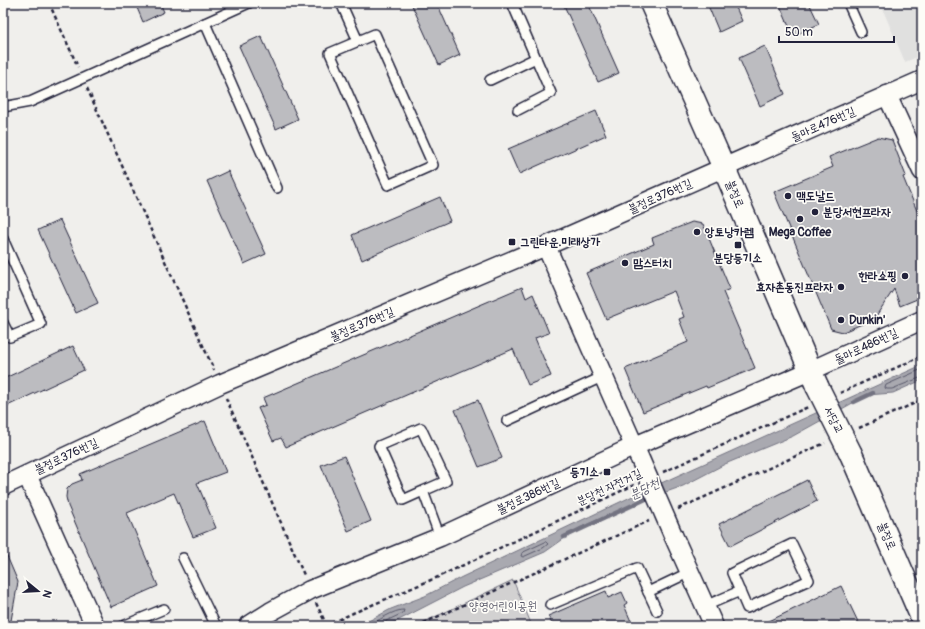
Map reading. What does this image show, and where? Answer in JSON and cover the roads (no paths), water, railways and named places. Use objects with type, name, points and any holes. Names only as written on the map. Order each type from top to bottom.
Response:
[{"type":"main road","name":"불정로","points":[[651,3],[724,168],[813,379]]},
{"type":"main road","name":"서당교","points":[[813,379],[851,454]]},
{"type":"main road","name":"불정로","points":[[851,454],[922,618]]},
{"type":"street","name":"돌마로476번길","points":[[724,168],[922,80]]},
{"type":"street","points":[[887,95],[922,172]]},
{"type":"street","name":"불정로376번길","points":[[3,486],[220,384],[546,246],[724,168]]},
{"type":"street","points":[[546,246],[714,626]]},
{"type":"street","name":"돌마로486번길","points":[[813,379],[922,320]]},
{"type":"street","name":"불정로386번길","points":[[248,626],[270,612],[313,597],[440,537],[813,379]]},
{"type":"street","points":[[27,475],[95,626]]},
{"type":"lane","points":[[3,107],[30,102],[249,3]]},
{"type":"lane","points":[[341,3],[358,41]]},
{"type":"lane","points":[[512,3],[551,93],[518,110]]},
{"type":"lane","points":[[848,3],[861,32]]},
{"type":"lane","points":[[205,23],[277,188]]},
{"type":"lane","points":[[375,34],[433,165],[388,185],[330,53],[358,41],[375,34]]},
{"type":"lane","points":[[490,80],[536,58]]},
{"type":"lane","points":[[3,239],[41,324],[10,337],[3,323]]},
{"type":"lane","points":[[507,421],[604,376]]},
{"type":"lane","points":[[421,428],[446,481],[423,491],[403,500],[379,446],[421,428]]},
{"type":"lane","points":[[423,491],[440,537]]},
{"type":"lane","points":[[792,544],[808,580],[747,608],[740,592],[732,573],[792,544]]},
{"type":"lane","points":[[183,558],[216,626]]},
{"type":"lane","points":[[550,605],[637,568],[657,611]]},
{"type":"lane","points":[[648,592],[690,572]]},
{"type":"lane","points":[[705,606],[740,592]]},
{"type":"lane","points":[[123,626],[164,609]]},
{"type":"water","points":[[922,365],[922,380],[893,393],[867,395],[793,436],[725,464],[683,486],[638,502],[579,528],[545,552],[463,587],[397,621],[384,626],[359,626],[391,609],[425,596],[637,494]]},
{"type":"waterway","name":"분당천","points":[[854,402],[873,393]]},
{"type":"waterway","name":"분당천","points":[[564,537],[648,498]]},
{"type":"place","name":"맥도날드","points":[[788,196]]},
{"type":"place","name":"분당서현프라자","points":[[815,212]]},
{"type":"place","name":"Mega Coffee","points":[[800,219]]},
{"type":"place","name":"앙토낭카렘","points":[[697,232]]},
{"type":"place","name":"그린타운.미래상가","points":[[512,242]]},
{"type":"place","name":"분당등기소","points":[[738,245]]},
{"type":"place","name":"맘스터치","points":[[625,263]]},
{"type":"place","name":"한라쇼핑","points":[[905,276]]},
{"type":"place","name":"효자촌동진프라자","points":[[841,287]]},
{"type":"place","name":"Dunkin'","points":[[841,320]]},
{"type":"place","name":"등기소","points":[[607,472]]},
{"type":"park label","name":"양영어린이공원","points":[[503,606]]}]
